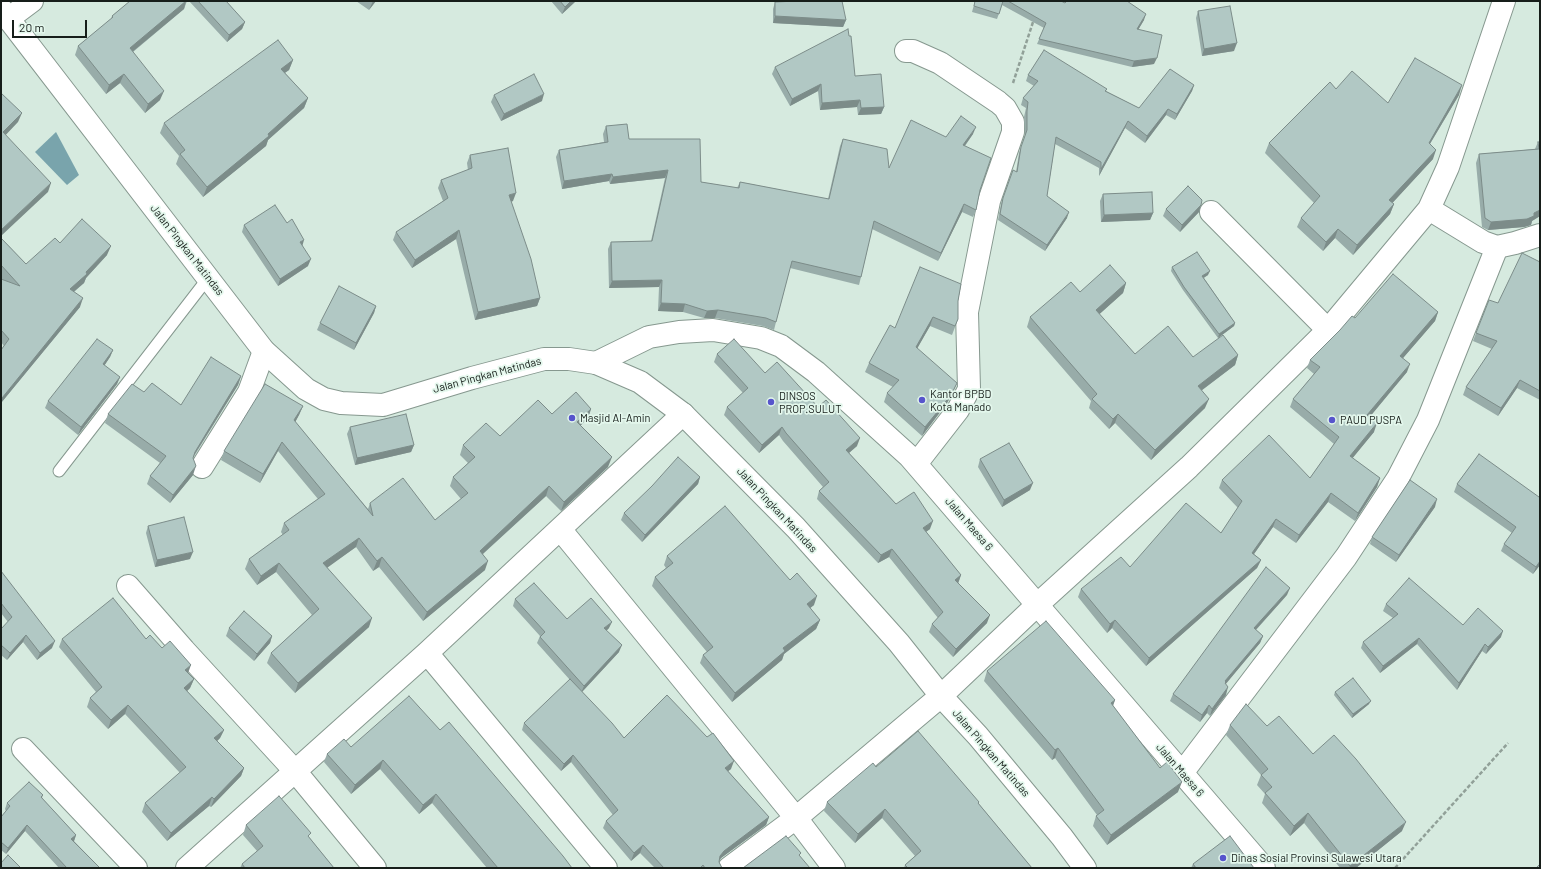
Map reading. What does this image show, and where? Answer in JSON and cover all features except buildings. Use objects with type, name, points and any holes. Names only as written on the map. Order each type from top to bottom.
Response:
[{"type":"street","points":[[4,14],[32,1]]},
{"type":"street","points":[[729,868],[796,818],[941,696],[1038,604],[1189,467],[1328,330],[1429,209],[1448,167],[1504,1]]},
{"type":"street","name":"Jalan Pingkan Matindas","points":[[4,14],[264,350],[306,389],[324,399],[341,403],[383,405],[472,378],[544,359],[568,358],[596,363],[640,382],[684,414],[796,528],[899,643],[941,696],[978,736],[1062,837],[1085,868]]},
{"type":"street","points":[[906,52],[913,51],[940,63],[1005,108],[1013,122],[1013,132],[989,201],[967,312],[969,389],[958,410],[916,464]]},
{"type":"street","points":[[1429,209],[1484,242],[1497,247],[1540,235]]},
{"type":"street","points":[[1211,212],[1328,330]]},
{"type":"street","points":[[1182,774],[1346,557],[1398,478],[1428,420],[1497,247]]},
{"type":"street","name":"Jalan Maesa 6","points":[[596,363],[648,337],[679,332],[713,330],[761,338],[781,346],[816,372],[909,456],[1264,868]]},
{"type":"street","points":[[202,467],[249,392],[264,350]]},
{"type":"street","points":[[186,868],[427,653],[684,414]]},
{"type":"street","points":[[560,529],[796,818],[834,868]]},
{"type":"street","points":[[128,586],[184,650],[295,771],[376,868]]},
{"type":"street","points":[[427,653],[606,868]]},
{"type":"street","points":[[23,748],[136,868]]},
{"type":"lane","points":[[59,470],[208,278]]},
{"type":"path","points":[[1005,108],[1035,15]]},
{"type":"path","points":[[1395,868],[1508,743]]},
{"type":"water","points":[[56,132],[79,175],[67,185],[35,152]]},
{"type":"place","name":"Kantor BPBD Kota Manado","points":[[922,400]]},
{"type":"place","name":"DINSOS PROP.SULUT","points":[[771,402]]},
{"type":"place","name":"Masjid Al-Amin","points":[[572,418]]},
{"type":"place","name":"PAUD PUSPA","points":[[1332,420]]},
{"type":"place","name":"Dinas Sosial Provinsi Sulawesi Utara","points":[[1223,858]]}]
